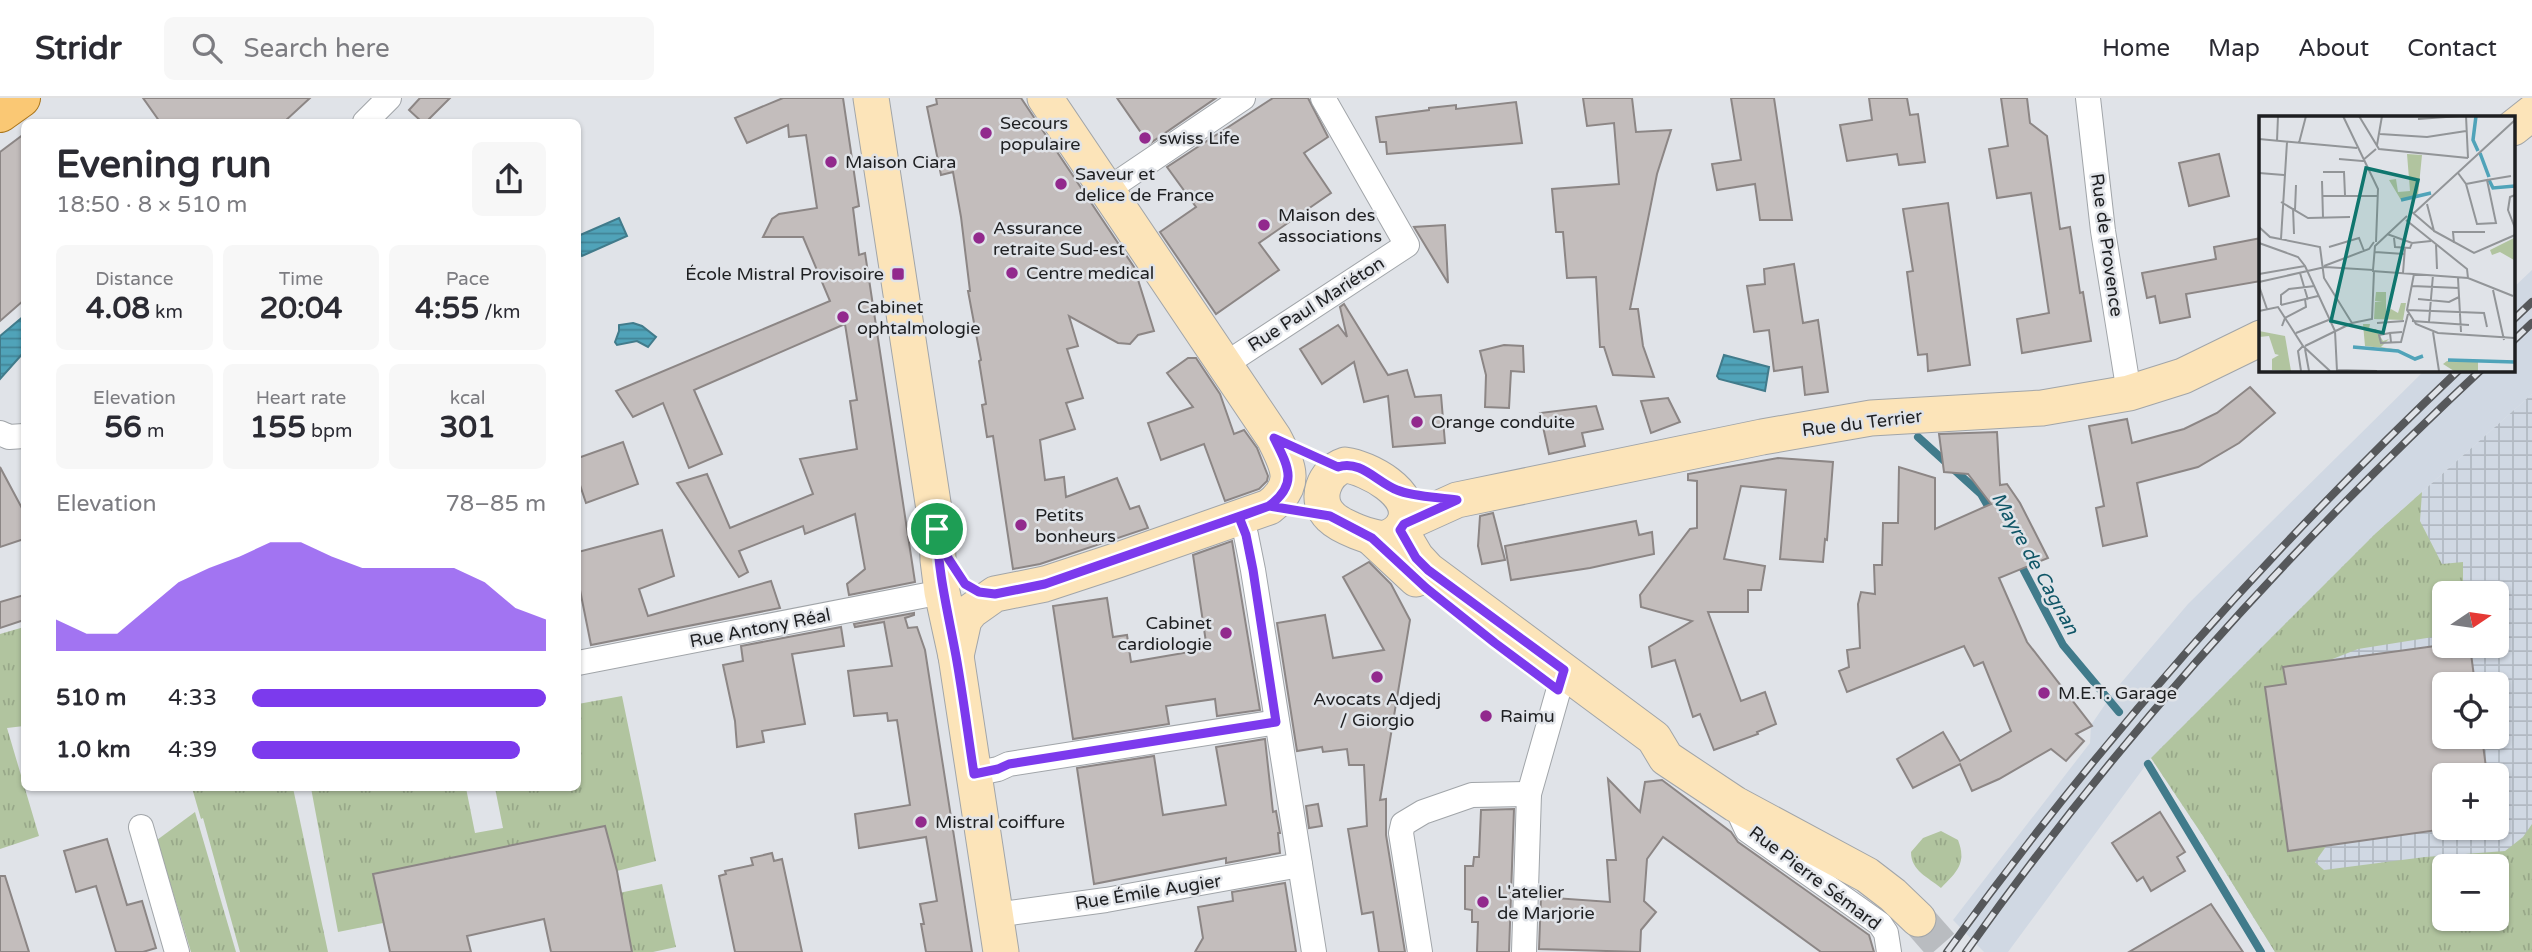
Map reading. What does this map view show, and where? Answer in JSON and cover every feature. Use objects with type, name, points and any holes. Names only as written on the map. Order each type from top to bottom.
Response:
[{"type":"main road","points":[[0,113],[22,98]]},
{"type":"main road","points":[[871,98],[937,529],[942,592],[956,656],[1001,952]]},
{"type":"main road","points":[[937,529],[948,558],[965,584],[979,592],[995,594],[1045,584],[1254,512],[1278,500],[1287,487],[1289,477],[1286,462],[1274,438],[1045,98]]},
{"type":"main road","name":"Rue du Terrier","points":[[1393,521],[1457,500],[1762,437],[1871,418],[2042,408],[2129,393],[2183,376],[2259,339]]},
{"type":"main road","points":[[1274,438],[1338,467]]},
{"type":"main road","points":[[1330,516],[1324,508],[1322,487],[1327,478],[1338,467],[1345,465],[1359,468],[1416,558],[1646,755],[1666,758],[1735,804],[1867,875],[1918,919]]},
{"type":"main road","points":[[1254,512],[1393,521]]},
{"type":"main road","points":[[956,656],[964,620],[971,611],[995,594]]},
{"type":"street","points":[[368,119],[390,98]]},
{"type":"street","points":[[1107,190],[1243,98]]},
{"type":"street","name":"Rue Paul Mariéton","points":[[1224,365],[1407,244],[1323,98]]},
{"type":"street","name":"Rue de Provence","points":[[2088,98],[2103,231],[2129,393]]},
{"type":"street","points":[[0,433],[9,437],[21,436]]},
{"type":"street","points":[[1254,512],[1246,535],[1314,952]]},
{"type":"street","name":"Rue Antony Réal","points":[[582,662],[942,592]]},
{"type":"street","points":[[1524,952],[1529,794],[1561,680]]},
{"type":"street","points":[[974,774],[1009,764],[1276,722]]},
{"type":"street","points":[[1420,952],[1401,833],[1403,824],[1472,794],[1529,794]]},
{"type":"street","name":"Rue Pierre Sémard","points":[[1735,804],[1747,830],[1880,924],[1886,933],[1889,952]]},
{"type":"street","points":[[141,827],[177,952]]},
{"type":"street","name":"Rue Émile Augier","points":[[995,915],[1107,900],[1300,865]]},
{"type":"shaded area","points":[[2532,270],[2532,394],[2376,533],[2151,758],[2008,952],[1984,952],[1953,920],[2090,743],[2091,725],[2115,690],[2188,604],[2424,371],[2514,371],[2514,287]]},
{"type":"shaded area","points":[[2532,394],[2532,952],[2275,952],[2151,758],[2376,533]]},
{"type":"green space","points":[[2422,492],[2420,521],[2442,564],[2463,562],[2463,581],[2432,581],[2432,637],[2358,649],[2330,660],[2283,667],[2286,684],[2265,687],[2288,850],[2327,845],[2315,862],[2324,870],[2432,856],[2432,931],[2509,931],[2509,854],[2465,854],[2505,851],[2523,837],[2532,824],[2532,952],[2275,952],[2151,758],[2376,533]]},
{"type":"green space","points":[[21,628],[21,726],[7,728],[21,775],[21,791],[26,791],[39,836],[0,849],[0,634]]},
{"type":"green space","points":[[622,696],[656,861],[617,871],[605,826],[373,875],[383,923],[338,932],[312,791],[467,791],[475,833],[503,828],[496,791],[581,791],[581,703]]},
{"type":"green space","points":[[193,791],[294,791],[328,952],[240,952],[203,818],[201,819]]},
{"type":"green space","points":[[195,812],[236,952],[191,952],[157,840]]},
{"type":"green space","points":[[1941,831],[1958,840],[1961,861],[1956,872],[1941,888],[1917,869],[1911,852],[1923,838]]},
{"type":"green space","points":[[662,884],[676,947],[653,952],[632,952],[619,893]]},
{"type":"water","points":[[619,218],[627,236],[582,256],[581,235]]},
{"type":"water","points":[[21,318],[21,355],[0,379],[0,336]]},
{"type":"water","points":[[633,323],[642,326],[656,337],[648,347],[637,341],[617,345],[615,342],[619,325]]},
{"type":"water","points":[[1724,355],[1769,367],[1765,391],[1719,379],[1717,376]]},
{"type":"building","points":[[143,98],[310,98],[287,119],[158,119]]},
{"type":"building","points":[[420,98],[450,98],[429,119],[419,119],[409,110]]},
{"type":"building","points":[[783,98],[843,98],[859,206],[853,208],[859,255],[865,253],[915,582],[849,595],[847,584],[865,569],[855,514],[805,534],[803,526],[739,551],[748,572],[739,577],[677,483],[707,474],[730,528],[813,494],[800,459],[857,449],[850,401],[857,400],[845,324],[694,390],[722,454],[689,468],[663,403],[633,417],[616,391],[830,301],[803,237],[763,237],[772,219],[779,214],[817,208],[806,135],[789,137],[788,125],[747,143],[735,118]]},
{"type":"building","points":[[936,98],[1021,98],[1134,267],[1154,331],[1138,335],[1130,344],[1118,343],[1069,316],[1078,346],[1067,349],[1083,398],[1066,403],[1075,429],[1040,440],[1045,480],[1064,477],[1066,497],[1117,478],[1130,509],[1139,506],[1148,528],[1040,564],[1013,569],[993,436],[987,437],[982,405],[986,404],[979,361],[981,360],[968,291],[961,217],[953,172],[941,175],[927,107],[937,104]]},
{"type":"building","points":[[1117,98],[1216,98],[1149,144]]},
{"type":"building","points":[[1273,98],[1308,98],[1328,137],[1304,153],[1331,193],[1259,243],[1279,270],[1216,314],[1160,232],[1196,207],[1167,167]]},
{"type":"building","points":[[1583,98],[1632,98],[1636,132],[1671,130],[1657,174],[1630,309],[1638,309],[1643,346],[1654,377],[1613,375],[1604,347],[1600,347],[1596,277],[1567,278],[1563,232],[1556,232],[1552,189],[1619,184],[1614,123],[1587,126]]},
{"type":"building","points":[[1731,98],[1774,98],[1792,220],[1760,220],[1755,184],[1717,190],[1712,164],[1741,160]]},
{"type":"building","points":[[1869,98],[1907,98],[1910,115],[1918,114],[1925,162],[1899,165],[1897,154],[1847,161],[1840,125],[1872,120]]},
{"type":"building","points":[[2001,98],[2027,98],[2030,123],[2047,136],[2060,229],[2070,227],[2080,293],[2083,292],[2091,341],[2022,353],[2017,319],[2049,313],[2031,193],[1997,198],[1989,149],[2008,146]]},
{"type":"building","points":[[1516,102],[1522,143],[1387,154],[1386,142],[1380,142],[1376,117],[1456,105],[1456,109]]},
{"type":"building","points":[[21,136],[21,303],[0,321],[0,152]]},
{"type":"building","points":[[2219,154],[2229,196],[2189,206],[2179,163]]},
{"type":"building","points":[[1948,203],[1970,365],[1928,371],[1927,354],[1918,355],[1907,272],[1913,271],[1903,209]]},
{"type":"building","points":[[1445,225],[1448,283],[1414,227]]},
{"type":"building","points":[[2259,238],[2259,281],[2186,294],[2190,317],[2160,323],[2155,296],[2147,298],[2142,273],[2216,259],[2214,247]]},
{"type":"building","points":[[1794,264],[1803,323],[1818,320],[1828,392],[1805,395],[1802,367],[1774,371],[1769,330],[1754,332],[1747,286],[1765,284],[1764,269]]},
{"type":"building","points":[[1344,304],[1388,375],[1407,370],[1415,397],[1441,395],[1445,443],[1393,447],[1388,396],[1364,402],[1354,362],[1322,384],[1300,349],[1338,325],[1347,337],[1340,307]]},
{"type":"building","points":[[1504,345],[1523,346],[1524,372],[1511,371],[1509,408],[1485,407],[1486,375],[1480,351]]},
{"type":"building","points":[[1188,358],[1196,358],[1220,394],[1234,434],[1244,430],[1257,448],[1268,476],[1259,489],[1225,501],[1204,444],[1161,460],[1148,423],[1193,407],[1167,373]]},
{"type":"building","points":[[2250,387],[2275,413],[2239,443],[2198,467],[2137,483],[2147,536],[2103,546],[2096,508],[2104,506],[2089,426],[2127,419],[2132,443],[2184,429],[2217,413]]},
{"type":"building","points":[[1668,398],[1680,422],[1651,433],[1641,401]]},
{"type":"building","points":[[1596,406],[1603,429],[1582,433],[1585,446],[1549,454],[1540,413]]},
{"type":"building","points":[[1997,432],[2000,485],[2007,484],[2020,503],[2048,558],[1999,578],[2027,642],[2092,726],[2076,734],[2084,741],[2066,761],[2051,749],[1972,791],[1960,764],[1913,788],[1897,759],[1943,732],[1960,761],[2011,731],[1983,662],[1974,666],[1964,646],[1847,692],[1839,671],[1849,667],[1847,650],[1860,648],[1858,604],[1861,592],[1875,594],[1874,565],[1882,565],[1883,523],[1898,523],[1899,467],[1935,478],[1935,529],[1991,504],[1968,474],[1944,472],[1939,434]]},
{"type":"building","points":[[623,442],[638,484],[586,503],[581,488],[581,457]]},
{"type":"building","points":[[1778,458],[1833,462],[1823,562],[1780,559],[1786,490],[1741,486],[1724,559],[1765,566],[1761,590],[1748,590],[1748,612],[1708,612],[1741,701],[1765,692],[1776,724],[1757,732],[1758,734],[1714,750],[1700,714],[1693,717],[1675,660],[1652,667],[1649,647],[1692,621],[1641,607],[1640,595],[1690,529],[1697,528],[1697,481],[1688,480],[1688,474]]},
{"type":"building","points":[[0,467],[21,506],[21,540],[0,547]]},
{"type":"building","points":[[1493,513],[1505,560],[1482,564],[1478,546],[1480,516]]},
{"type":"building","points":[[1636,521],[1639,535],[1652,532],[1654,554],[1590,568],[1511,580],[1505,546]]},
{"type":"building","points":[[662,530],[674,576],[639,589],[648,616],[771,581],[780,608],[591,645],[581,595],[581,551]]},
{"type":"building","points":[[1232,541],[1260,710],[1217,716],[1215,699],[1166,706],[1169,724],[1073,739],[1053,606],[1107,598],[1113,637],[1127,635],[1131,662],[1207,649],[1193,555]]},
{"type":"building","points":[[1369,562],[1391,584],[1410,620],[1380,800],[1386,799],[1386,835],[1405,952],[1379,952],[1373,912],[1362,914],[1348,829],[1367,826],[1364,765],[1349,765],[1347,749],[1323,752],[1322,747],[1297,751],[1277,623],[1325,615],[1333,658],[1384,650],[1343,577]]},
{"type":"building","points":[[21,596],[21,621],[0,628],[0,602]]},
{"type":"building","points":[[914,613],[905,618],[908,628],[917,627],[925,650],[972,952],[926,952],[920,904],[937,901],[926,837],[859,848],[855,814],[910,805],[897,720],[888,721],[887,713],[854,716],[848,671],[892,666],[884,622],[855,627],[854,624]]},
{"type":"building","points":[[841,627],[844,646],[792,654],[805,724],[762,731],[764,742],[737,747],[735,721],[723,665],[743,661],[741,646]]},
{"type":"building","points":[[2432,646],[2432,658],[2472,658],[2473,672],[2432,672],[2432,749],[2484,749],[2485,763],[2432,763],[2432,831],[2288,851],[2265,687],[2286,684],[2283,667]]},
{"type":"building","points":[[1265,739],[1273,812],[1276,811],[1280,833],[1280,853],[1226,863],[1226,858],[1094,884],[1077,768],[1154,756],[1163,815],[1226,805],[1216,747]]},
{"type":"building","points":[[1608,779],[1640,812],[1645,782],[1662,780],[1731,832],[1738,842],[1869,935],[1874,952],[1821,952],[1663,837],[1647,859],[1644,901],[1656,912],[1641,930],[1640,952],[1539,949],[1541,897],[1610,902],[1607,860],[1616,860]]},
{"type":"building","points":[[1318,804],[1322,826],[1309,828],[1306,806]]},
{"type":"building","points":[[1514,809],[1509,952],[1477,952],[1478,922],[1472,922],[1472,910],[1465,909],[1465,866],[1473,866],[1474,857],[1479,857],[1481,810]]},
{"type":"building","points":[[2160,812],[2185,852],[2177,857],[2185,871],[2151,891],[2143,877],[2137,881],[2112,843]]},
{"type":"building","points":[[605,826],[617,871],[632,952],[551,952],[544,919],[467,936],[471,952],[390,952],[373,874]]},
{"type":"building","points":[[107,839],[127,905],[142,901],[156,948],[143,952],[116,952],[96,886],[76,892],[64,851]]},
{"type":"building","points":[[772,853],[774,861],[782,859],[802,952],[735,952],[719,876],[726,874],[725,871],[753,865],[751,858]]},
{"type":"building","points":[[0,876],[5,876],[29,952],[0,952]]},
{"type":"building","points":[[1285,883],[1296,952],[1195,952],[1203,938],[1198,907],[1233,901],[1232,892]]},
{"type":"building","points":[[2211,904],[2243,952],[2129,952]]},
{"type":"waterway","name":"Mayre de Cagnan","points":[[1918,437],[1981,494],[1992,513]]},
{"type":"waterway","name":"Mayre de Cagnan","points":[[2019,561],[2063,645],[2119,712]]},
{"type":"waterway","name":"Mayre de Cagnan","points":[[2148,764],[2261,952]]},
{"type":"tunnel","points":[[1918,919],[1947,952]]},
{"type":"railway","points":[[2514,319],[2532,302]]},
{"type":"railway","points":[[2514,340],[2532,323]]},
{"type":"railway","points":[[1947,952],[2065,797],[2190,648],[2321,506],[2458,371]]},
{"type":"railway","points":[[1966,952],[2083,796],[2209,647],[2342,505],[2480,371]]},
{"type":"place","name":"Secours populaire","points":[[986,133]]},
{"type":"place","name":"swiss Life","points":[[1145,138]]},
{"type":"place","name":"Maison Ciara","points":[[831,162]]},
{"type":"place","name":"Saveur et delice de France","points":[[1061,184]]},
{"type":"place","name":"Maison des associations","points":[[1264,225]]},
{"type":"place","name":"Assurance retraite Sud-est","points":[[979,238]]},
{"type":"place","name":"Centre medical","points":[[1012,273]]},
{"type":"place","name":"École Mistral Provisoire","points":[[898,274]]},
{"type":"place","name":"Cabinet ophtalmologie","points":[[843,317]]},
{"type":"place","name":"Orange conduite","points":[[1417,422]]},
{"type":"place","name":"Petits bonheurs","points":[[1021,525]]},
{"type":"place","name":"Cabinet cardiologie","points":[[1226,633]]},
{"type":"place","name":"Avocats Adjedj / Giorgio","points":[[1377,677]]},
{"type":"place","name":"M.E.T. Garage","points":[[2044,693]]},
{"type":"place","name":"Raimu","points":[[1486,716]]},
{"type":"place","name":"Mistral coiffure","points":[[921,822]]},
{"type":"place","name":"L'atelier de Marjorie","points":[[1483,902]]},
{"type":"route","points":[[937,529],[942,592],[956,656],[974,774],[1009,764],[1276,722],[1253,570],[1246,535],[1239,517],[1269,506],[1330,516],[1372,538],[1426,588],[1558,690],[1564,670],[1428,570],[1416,558],[1400,530],[1404,524],[1457,500],[1398,491],[1359,468],[1345,465],[1338,467],[1274,438],[1286,462],[1289,477],[1287,487],[1278,500],[1269,506],[1045,584],[995,594],[979,592],[965,584],[955,572],[937,529]]}]
